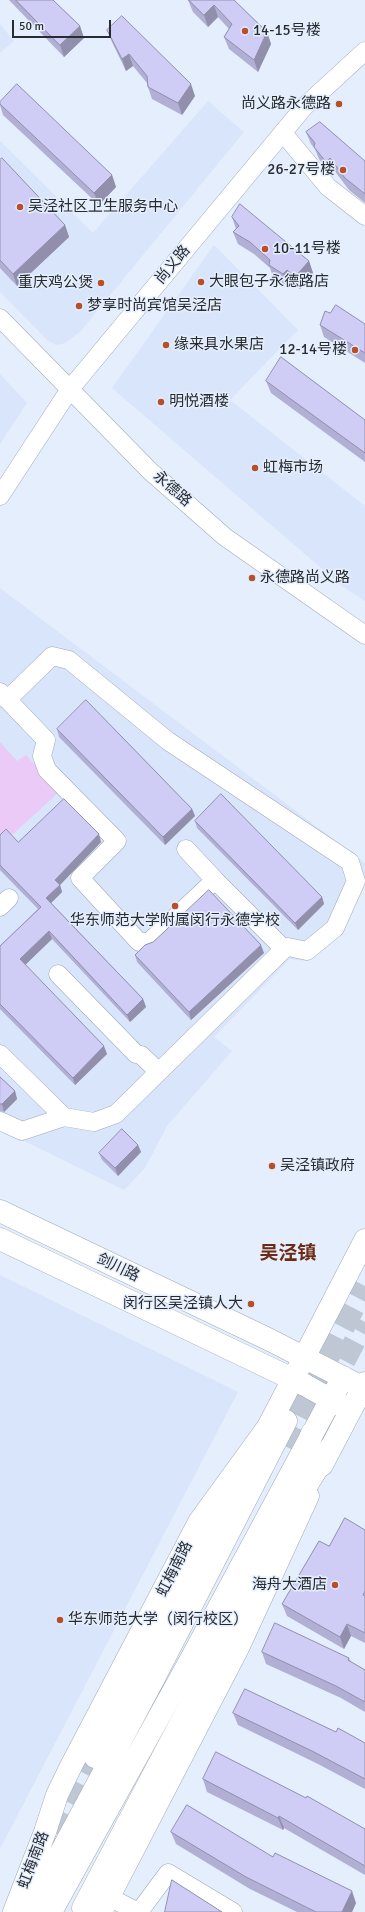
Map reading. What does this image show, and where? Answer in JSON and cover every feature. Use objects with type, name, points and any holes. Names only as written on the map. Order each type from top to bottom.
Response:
[{"type":"main road","name":"剑川路","points":[[0,1211],[364,1387]]},
{"type":"main road","name":"剑川路","points":[[0,1239],[298,1382],[330,1400],[358,1411]]},
{"type":"main road","name":"虹梅南路","points":[[29,1912],[153,1680],[310,1360],[365,1240]]},
{"type":"main road","points":[[51,1912],[191,1659],[343,1377]]},
{"type":"main road","name":"虹梅南路","points":[[14,1912],[45,1832],[57,1795],[199,1522],[268,1427],[298,1382]]},
{"type":"main road","points":[[98,1906],[214,1660],[277,1533],[330,1448],[358,1411],[364,1387]]},
{"type":"main road","points":[[95,1756],[268,1427]]},
{"type":"main road","points":[[277,1533],[312,1433]]},
{"type":"main road","points":[[98,1906],[238,1648],[330,1448]]},
{"type":"street","name":"尚义路","points":[[0,496],[70,389],[304,107],[365,51]]},
{"type":"street","points":[[283,132],[328,187],[365,216]]},
{"type":"street","name":"永德路","points":[[0,318],[150,471],[234,544],[365,635]]},
{"type":"street","points":[[215,880],[149,942],[140,942],[80,878],[117,841],[47,770],[42,756],[46,740],[4,696],[52,656],[69,660],[168,742],[350,862],[356,880],[335,928],[307,951],[288,947]]},
{"type":"street","points":[[0,1121],[22,1131],[64,1117],[94,1122],[116,1114],[284,949],[186,849]]},
{"type":"street","points":[[58,974],[136,1054],[141,1055],[159,1072]]},
{"type":"street","points":[[0,1054],[64,1117]]},
{"type":"street","points":[[98,1906],[138,1912],[168,1873],[233,1912]]},
{"type":"shaded area","points":[[0,24],[14,41],[0,53]]},
{"type":"shaded area","points":[[208,101],[244,132],[80,332],[65,343],[56,345],[47,340],[0,292],[0,141],[93,233]]},
{"type":"shaded area","points":[[214,245],[298,330],[230,400],[365,506],[365,601],[342,586],[112,388]]},
{"type":"shaded area","points":[[0,374],[27,403],[0,444]]},
{"type":"shaded area","name":"华东师范大学附属闵行永德学校","points":[[0,588],[365,863],[365,877],[335,936],[307,961],[290,959],[214,1037],[232,1051],[167,1126],[145,1168],[124,1190],[0,1129]]},
{"type":"shaded area","points":[[0,742],[17,761],[26,755],[59,792],[0,846]]},
{"type":"shaded area","name":"华东师范大学（闵行校区）","points":[[0,1275],[238,1392],[0,1849]]},
{"type":"building","points":[[16,0],[53,0],[80,26],[60,45]]},
{"type":"building","name":"14-15号楼","points":[[189,0],[234,0],[267,32],[254,60],[224,37],[232,24],[214,5],[204,15]]},
{"type":"building","points":[[122,16],[191,84],[178,103],[148,87],[147,76],[129,54],[122,59],[107,30]]},
{"type":"building","points":[[17,84],[112,175],[94,193],[0,104],[0,102]]},
{"type":"building","name":"26-27号楼","points":[[320,122],[365,161],[365,194],[345,178],[330,158],[326,162],[314,147],[315,143],[306,132]]},
{"type":"building","name":"吴泾社区卫生服务中心","points":[[2,158],[65,225],[13,274],[0,260],[0,160]]},
{"type":"building","name":"10-11号楼","points":[[240,204],[309,261],[295,277],[287,270],[283,274],[269,265],[270,260],[250,242],[233,232],[239,226],[232,217]]},
{"type":"building","points":[[336,305],[365,324],[365,353],[320,325],[325,311],[330,313]]},
{"type":"building","points":[[281,357],[365,420],[365,453],[266,381]]},
{"type":"building","points":[[86,700],[192,809],[163,837],[57,729]]},
{"type":"building","points":[[221,794],[322,897],[295,923],[195,821]]},
{"type":"building","points":[[64,799],[99,834],[55,880],[60,885],[46,898],[143,999],[127,1015],[49,931],[20,959],[104,1046],[73,1078],[0,1004],[0,946],[41,907],[0,865],[0,835],[6,829],[18,842]]},
{"type":"building","points":[[209,890],[261,945],[189,1012],[135,955],[145,945],[153,942]]},
{"type":"building","points":[[0,1077],[15,1091],[2,1104],[0,1104]]},
{"type":"building","points":[[122,1129],[138,1145],[115,1168],[99,1153]]},
{"type":"building","name":"海舟大酒店","points":[[345,1518],[365,1530],[365,1591],[363,1595],[365,1596],[365,1633],[347,1624],[340,1637],[282,1604],[319,1541],[329,1546]]},
{"type":"building","points":[[275,1623],[349,1658],[348,1660],[365,1670],[365,1702],[336,1686],[262,1652]]},
{"type":"building","points":[[245,1689],[336,1732],[338,1728],[365,1743],[365,1779],[314,1752],[233,1713]]},
{"type":"building","points":[[216,1752],[306,1798],[307,1796],[365,1829],[365,1866],[279,1816],[278,1818],[203,1779]]},
{"type":"building","points":[[187,1805],[273,1857],[275,1853],[352,1891],[342,1912],[316,1912],[246,1877],[171,1832]]},
{"type":"building","points":[[172,1880],[222,1912],[165,1912]]},
{"type":"tunnel","points":[[283,1445],[365,1286]]},
{"type":"tunnel","points":[[329,1390],[365,1322]]},
{"type":"tunnel","points":[[42,1863],[95,1757]]},
{"type":"place","name":"14-15号楼","points":[[245,31]]},
{"type":"place","name":"尚义路永德路","points":[[339,104]]},
{"type":"place","name":"26-27号楼","points":[[343,170]]},
{"type":"place","name":"吴泾社区卫生服务中心","points":[[20,207]]},
{"type":"place","name":"10-11号楼","points":[[265,249]]},
{"type":"place","name":"大眼包子永德路店","points":[[201,282]]},
{"type":"place","name":"重庆鸡公煲","points":[[101,283]]},
{"type":"place","name":"梦享时尚宾馆吴泾店","points":[[79,306]]},
{"type":"place","name":"缘来具水果店","points":[[166,345]]},
{"type":"place","name":"12-14号楼","points":[[355,350]]},
{"type":"place","name":"明悦酒楼","points":[[161,402]]},
{"type":"place","name":"虹梅市场","points":[[255,468]]},
{"type":"place","name":"永德路尚义路","points":[[252,578]]},
{"type":"place","name":"华东师范大学附属闵行永德学校","points":[[175,906]]},
{"type":"place","name":"吴泾镇政府","points":[[272,1166]]},
{"type":"place","name":"闵行区吴泾镇人大","points":[[251,1304]]},
{"type":"place","name":"海舟大酒店","points":[[335,1585]]},
{"type":"place","name":"华东师范大学（闵行校区）","points":[[60,1620]]},
{"type":"district","name":"吴泾镇","points":[[288,1254]]}]
